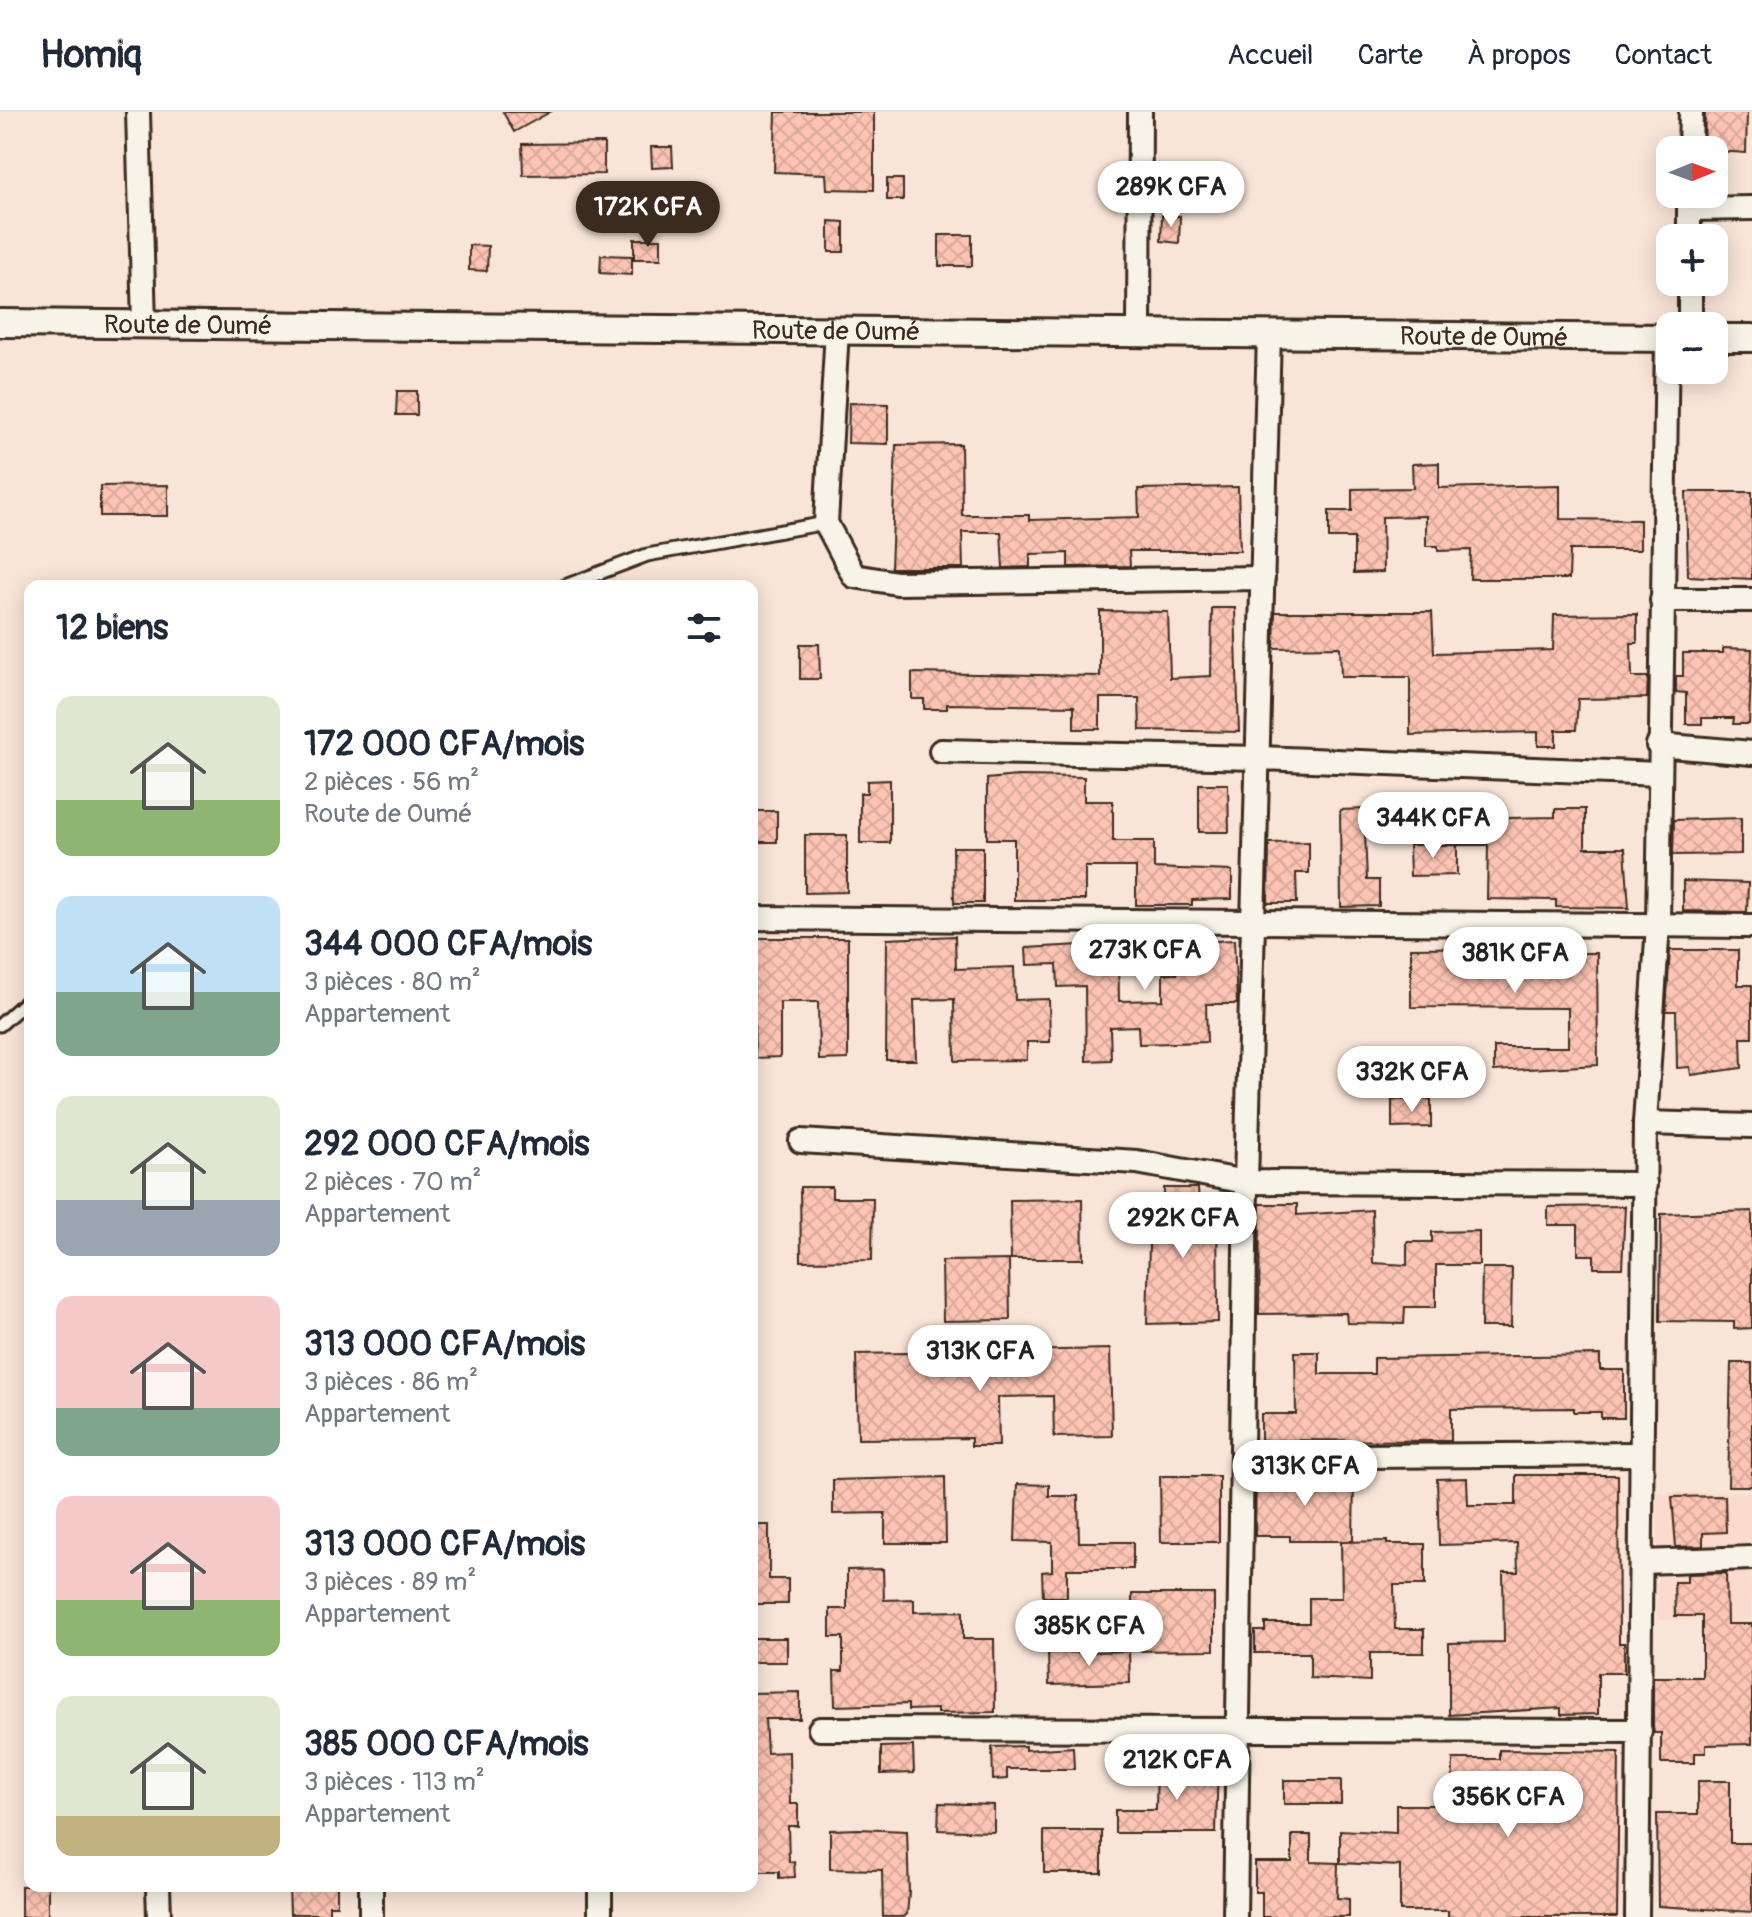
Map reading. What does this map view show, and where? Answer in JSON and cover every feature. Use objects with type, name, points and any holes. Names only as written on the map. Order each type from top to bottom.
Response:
[{"type":"street","points":[[138,112],[144,324]]},
{"type":"street","points":[[1139,333],[1140,112]]},
{"type":"street","points":[[1690,136],[1691,112]]},
{"type":"street","points":[[1728,206],[1752,208]]},
{"type":"street","name":"Route de Oumé","points":[[0,323],[1269,334],[1656,334]]},
{"type":"street","points":[[837,330],[826,523],[854,576],[897,583],[1263,578]]},
{"type":"street","points":[[1235,1917],[1246,1182],[1269,334]]},
{"type":"street","points":[[1728,338],[1752,338]]},
{"type":"street","points":[[1637,1917],[1643,1562],[1639,1454],[1645,1123],[1658,924],[1662,600],[1673,384]]},
{"type":"street","points":[[1662,600],[1752,600]]},
{"type":"street","points":[[1658,745],[1752,753]]},
{"type":"street","points":[[941,751],[1259,758],[1660,774]]},
{"type":"street","points":[[758,918],[1752,926]]},
{"type":"street","points":[[1645,1123],[1752,1126]]},
{"type":"street","points":[[801,1141],[1137,1162],[1246,1182],[1645,1184]]},
{"type":"street","points":[[1243,1457],[1639,1454]]},
{"type":"street","points":[[1643,1562],[1752,1558]]},
{"type":"street","points":[[820,1729],[1238,1733],[1640,1731]]},
{"type":"street","points":[[158,1892],[159,1917]]},
{"type":"street","points":[[371,1892],[371,1917]]},
{"type":"street","points":[[600,1892],[600,1917]]},
{"type":"lane","points":[[581,580],[647,555],[826,523]]},
{"type":"lane","points":[[0,1025],[24,1003]]},
{"type":"shaded area","points":[[1657,1492],[1751,1492],[1751,1621],[1657,1620]]},
{"type":"building","points":[[503,112],[550,112],[514,132]]},
{"type":"building","points":[[776,112],[874,112],[874,190],[827,189],[826,174],[774,172]]},
{"type":"building","points":[[1705,112],[1747,112],[1746,153],[1728,152],[1728,136],[1704,136]]},
{"type":"building","points":[[604,143],[604,174],[523,175],[522,144]]},
{"type":"building","points":[[651,147],[672,147],[673,167],[652,168]]},
{"type":"building","points":[[887,179],[903,179],[903,200],[887,200]]},
{"type":"building","points":[[1162,215],[1180,216],[1179,243],[1161,241]]},
{"type":"building","points":[[829,221],[844,222],[844,252],[829,252]]},
{"type":"building","points":[[939,235],[972,235],[972,266],[939,266]]},
{"type":"building","points":[[634,239],[661,239],[661,259],[634,259]]},
{"type":"building","points":[[469,245],[488,246],[487,271],[469,270]]},
{"type":"building","points":[[601,255],[632,256],[632,275],[600,273]]},
{"type":"building","points":[[397,391],[417,391],[417,415],[396,415]]},
{"type":"building","points":[[849,403],[888,404],[888,444],[848,443]]},
{"type":"building","points":[[961,444],[962,515],[1029,515],[1029,520],[1139,517],[1138,489],[1238,487],[1240,551],[1129,551],[1130,566],[1068,567],[1068,553],[1030,554],[1030,567],[1003,568],[1001,532],[962,532],[963,568],[891,568],[896,445]]},
{"type":"building","points":[[1439,463],[1439,488],[1560,485],[1560,519],[1640,520],[1640,550],[1570,550],[1569,579],[1470,579],[1471,550],[1438,551],[1438,546],[1426,546],[1426,516],[1382,517],[1383,572],[1354,573],[1354,538],[1329,538],[1329,511],[1352,511],[1352,489],[1413,488],[1412,464]]},
{"type":"building","points":[[168,485],[168,516],[100,516],[100,486]]},
{"type":"building","points":[[1686,492],[1752,492],[1752,579],[1688,576]]},
{"type":"building","points":[[1212,608],[1235,608],[1239,732],[1140,730],[1139,698],[1100,698],[1100,729],[1074,729],[1074,706],[947,704],[947,709],[924,709],[924,699],[912,699],[912,673],[1100,676],[1100,611],[1168,612],[1170,678],[1211,676]]},
{"type":"building","points":[[1275,612],[1432,612],[1434,653],[1553,650],[1554,615],[1637,614],[1637,643],[1631,643],[1632,677],[1648,677],[1647,698],[1578,699],[1576,730],[1556,730],[1556,746],[1538,746],[1538,732],[1410,735],[1410,677],[1341,677],[1340,647],[1274,648]]},
{"type":"building","points":[[800,644],[819,644],[820,679],[800,679]]},
{"type":"building","points":[[1723,648],[1752,649],[1749,724],[1733,724],[1734,718],[1702,718],[1702,724],[1686,724],[1686,693],[1676,692],[1676,676],[1683,676],[1683,653],[1723,653]]},
{"type":"building","points":[[1084,777],[1084,801],[1113,801],[1113,841],[1154,841],[1154,868],[1232,871],[1232,899],[1192,900],[1192,905],[1136,905],[1136,867],[1085,867],[1085,900],[1014,900],[1014,839],[987,839],[987,779]]},
{"type":"building","points":[[890,780],[890,843],[860,843],[860,793],[867,793],[867,781]]},
{"type":"building","points":[[1199,784],[1228,784],[1229,832],[1199,832]]},
{"type":"building","points":[[1364,809],[1367,880],[1379,880],[1379,906],[1341,907],[1340,810]]},
{"type":"building","points":[[1555,809],[1585,809],[1585,848],[1625,848],[1629,908],[1556,907],[1556,900],[1487,899],[1488,845],[1459,845],[1459,819],[1555,817]]},
{"type":"building","points":[[758,811],[777,811],[777,842],[758,842]]},
{"type":"building","points":[[1741,818],[1741,854],[1673,855],[1674,820]]},
{"type":"building","points":[[805,835],[847,835],[847,892],[805,893]]},
{"type":"building","points":[[1309,842],[1309,873],[1296,873],[1297,903],[1268,903],[1269,843]]},
{"type":"building","points":[[1409,845],[1457,845],[1457,875],[1410,876]]},
{"type":"building","points":[[953,847],[983,847],[983,903],[954,903]]},
{"type":"building","points":[[1683,881],[1748,883],[1747,912],[1683,911]]},
{"type":"building","points":[[955,936],[956,969],[1014,967],[1015,1000],[1049,999],[1050,1042],[1027,1042],[1027,1060],[955,1061],[954,999],[914,1000],[916,1060],[886,1060],[887,939]]},
{"type":"building","points":[[758,938],[848,938],[848,1059],[819,1060],[818,1002],[780,1002],[780,1057],[758,1058]]},
{"type":"building","points":[[1234,940],[1237,1004],[1206,1004],[1207,1042],[1139,1044],[1138,1026],[1110,1027],[1111,1060],[1086,1061],[1085,986],[1058,987],[1057,964],[1027,965],[1026,948],[1118,943],[1119,1001],[1163,1000],[1163,974],[1177,974],[1176,943]]},
{"type":"building","points":[[1411,948],[1548,950],[1548,953],[1597,953],[1598,1065],[1494,1071],[1494,1047],[1568,1047],[1568,1008],[1411,1007]]},
{"type":"building","points":[[1670,950],[1738,950],[1738,985],[1752,985],[1752,1038],[1741,1038],[1742,1068],[1691,1075],[1690,1067],[1677,1068],[1676,1011],[1666,1011]]},
{"type":"building","points":[[1431,1099],[1431,1127],[1392,1128],[1392,1100]]},
{"type":"building","points":[[800,1187],[832,1187],[832,1198],[873,1198],[872,1260],[801,1261]]},
{"type":"building","points":[[1164,1188],[1198,1188],[1199,1204],[1217,1204],[1218,1322],[1147,1324],[1150,1204],[1164,1204]]},
{"type":"building","points":[[1082,1199],[1083,1259],[1011,1259],[1010,1200]]},
{"type":"building","points":[[1260,1204],[1297,1204],[1297,1215],[1372,1210],[1373,1263],[1407,1265],[1407,1242],[1432,1242],[1432,1232],[1479,1231],[1479,1265],[1436,1265],[1436,1307],[1405,1307],[1404,1324],[1347,1323],[1346,1313],[1259,1314]]},
{"type":"building","points":[[1625,1206],[1622,1268],[1594,1268],[1594,1255],[1578,1255],[1578,1225],[1548,1225],[1548,1207]]},
{"type":"building","points":[[1752,1211],[1752,1328],[1734,1329],[1734,1322],[1660,1321],[1661,1214]]},
{"type":"building","points":[[1009,1260],[1010,1320],[943,1321],[942,1261]]},
{"type":"building","points":[[1482,1268],[1512,1268],[1511,1327],[1481,1327]]},
{"type":"building","points":[[1110,1349],[1112,1436],[1054,1437],[1053,1396],[998,1397],[999,1446],[971,1446],[971,1438],[858,1439],[856,1354]]},
{"type":"building","points":[[1295,1352],[1319,1352],[1319,1374],[1374,1374],[1374,1358],[1600,1355],[1600,1370],[1624,1370],[1624,1418],[1601,1418],[1601,1412],[1574,1412],[1574,1408],[1451,1409],[1451,1441],[1261,1440],[1261,1414],[1296,1414]]},
{"type":"building","points":[[1731,1363],[1752,1363],[1752,1486],[1728,1486]]},
{"type":"building","points":[[1516,1475],[1618,1475],[1619,1643],[1624,1643],[1624,1673],[1598,1673],[1598,1714],[1561,1715],[1561,1708],[1449,1715],[1449,1643],[1504,1642],[1503,1572],[1518,1572],[1517,1543],[1439,1545],[1437,1479],[1467,1478],[1468,1505],[1516,1505]]},
{"type":"building","points":[[1160,1476],[1219,1476],[1219,1542],[1161,1542]]},
{"type":"building","points":[[945,1477],[946,1543],[885,1543],[885,1513],[833,1514],[833,1480]]},
{"type":"building","points":[[1256,1478],[1354,1478],[1353,1541],[1290,1541],[1290,1536],[1255,1536]]},
{"type":"building","points":[[1017,1484],[1049,1485],[1049,1496],[1078,1496],[1079,1542],[1133,1542],[1133,1569],[1067,1569],[1067,1597],[1043,1597],[1042,1572],[1052,1571],[1052,1542],[1015,1541]]},
{"type":"building","points":[[1725,1496],[1726,1532],[1703,1533],[1703,1546],[1676,1547],[1672,1497]]},
{"type":"building","points":[[758,1525],[769,1525],[769,1579],[788,1579],[788,1604],[758,1604]]},
{"type":"building","points":[[1387,1541],[1387,1544],[1425,1544],[1425,1585],[1394,1585],[1395,1629],[1424,1629],[1424,1653],[1370,1653],[1370,1681],[1310,1678],[1310,1653],[1255,1653],[1255,1631],[1265,1631],[1265,1623],[1309,1623],[1309,1598],[1342,1598],[1341,1542]]},
{"type":"building","points":[[883,1569],[884,1600],[914,1599],[914,1612],[963,1611],[963,1639],[994,1639],[995,1712],[937,1713],[937,1709],[908,1710],[908,1704],[835,1706],[834,1671],[843,1671],[843,1637],[830,1637],[830,1609],[847,1609],[847,1570]]},
{"type":"building","points":[[1726,1573],[1727,1624],[1752,1624],[1752,1744],[1706,1745],[1706,1753],[1695,1753],[1695,1763],[1661,1763],[1661,1733],[1654,1733],[1653,1727],[1653,1677],[1702,1677],[1702,1616],[1675,1616],[1674,1582],[1687,1582],[1687,1574]]},
{"type":"building","points":[[1132,1594],[1214,1594],[1214,1650],[1132,1651]]},
{"type":"building","points":[[758,1638],[787,1638],[787,1662],[758,1662]]},
{"type":"building","points":[[1129,1651],[1130,1683],[1049,1685],[1048,1653]]},
{"type":"building","points":[[800,1692],[800,1719],[765,1719],[767,1753],[789,1752],[790,1804],[798,1804],[798,1826],[788,1826],[789,1862],[794,1862],[795,1877],[779,1878],[779,1872],[758,1872],[758,1693]]},
{"type":"building","points":[[913,1746],[914,1773],[881,1774],[881,1747]]},
{"type":"building","points":[[1025,1746],[1025,1750],[1073,1747],[1074,1769],[1007,1769],[1007,1779],[993,1780],[992,1747]]},
{"type":"building","points":[[1499,1750],[1619,1752],[1617,1917],[1448,1917],[1448,1911],[1400,1911],[1400,1866],[1340,1863],[1340,1830],[1396,1833],[1396,1805],[1452,1805],[1453,1759],[1499,1759]]},
{"type":"building","points":[[1157,1761],[1218,1762],[1216,1833],[1115,1833],[1115,1810],[1156,1810]]},
{"type":"building","points":[[1284,1780],[1341,1780],[1341,1804],[1284,1804]]},
{"type":"building","points":[[1698,1781],[1730,1781],[1730,1843],[1752,1843],[1752,1912],[1658,1906],[1657,1814],[1698,1814]]},
{"type":"building","points":[[939,1803],[994,1805],[994,1832],[938,1830]]},
{"type":"building","points":[[830,1830],[907,1831],[909,1893],[904,1917],[883,1917],[882,1870],[830,1869]]},
{"type":"building","points":[[1044,1831],[1102,1831],[1102,1873],[1044,1873]]},
{"type":"building","points":[[1292,1835],[1311,1835],[1311,1862],[1338,1863],[1337,1898],[1349,1899],[1349,1917],[1262,1917],[1262,1892],[1255,1892],[1255,1862],[1292,1862]]},
{"type":"building","points":[[21,1886],[24,1886],[24,1892],[48,1892],[48,1917],[21,1917]]},
{"type":"building","points":[[289,1892],[337,1892],[337,1905],[329,1905],[329,1914],[290,1914]]}]
